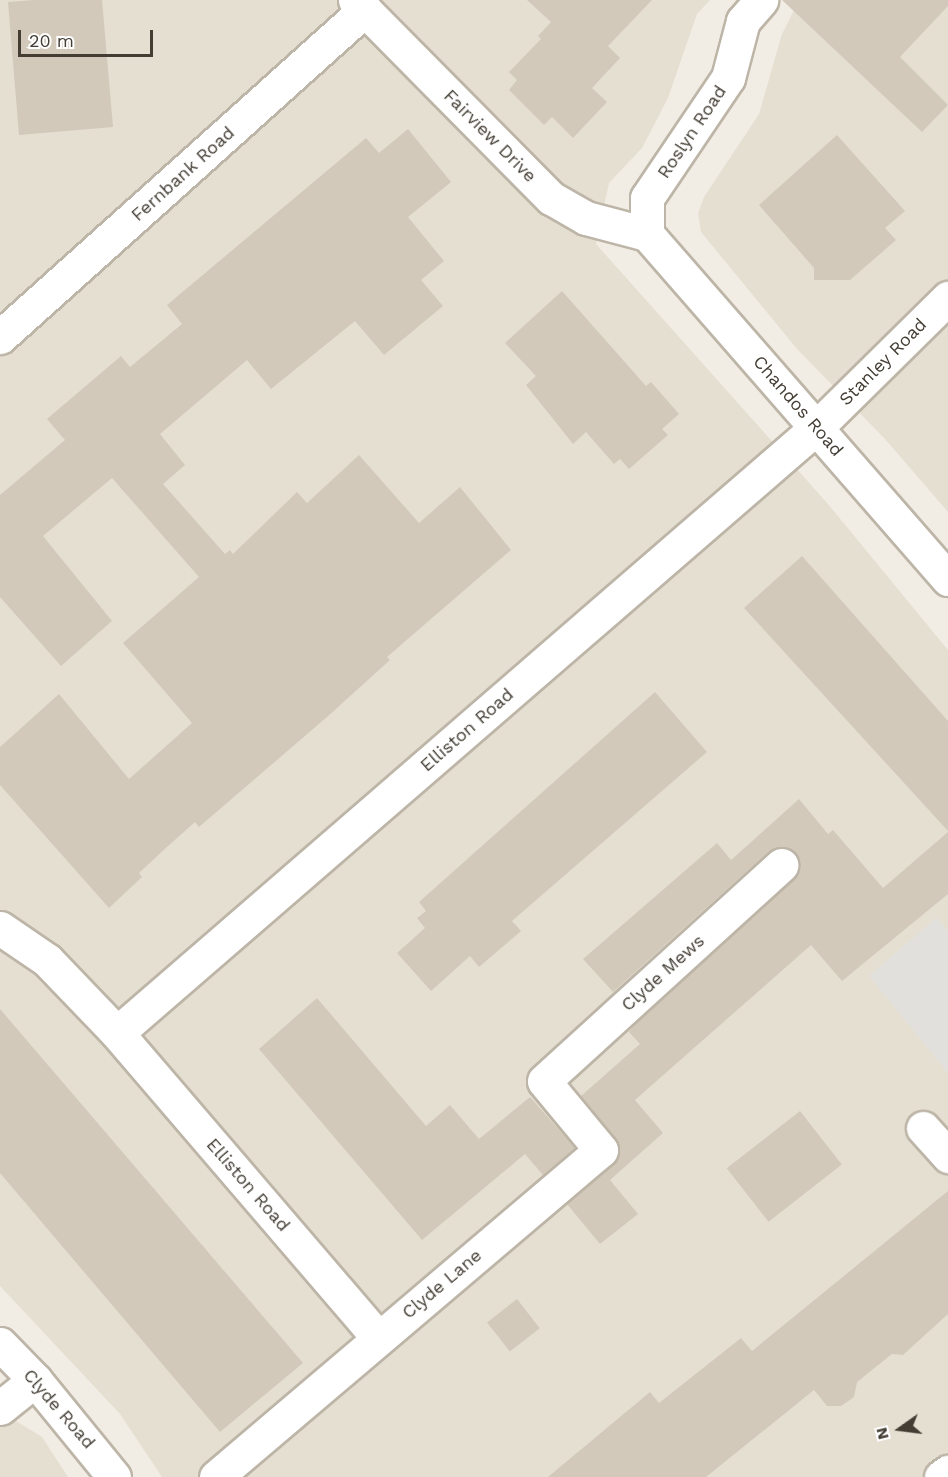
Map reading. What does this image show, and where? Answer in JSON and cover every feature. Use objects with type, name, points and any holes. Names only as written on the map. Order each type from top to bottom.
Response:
[{"type":"street","name":"Fairview Drive","points":[[360,5],[551,198],[586,218],[647,234]]},
{"type":"street","name":"Fernbank Road","points":[[0,337],[360,5]]},
{"type":"street","name":"Roslyn Road","points":[[647,234],[647,198],[728,78],[748,7]]},
{"type":"street","name":"Chandos Road","points":[[647,234],[818,427],[948,579]]},
{"type":"street","name":"Stanley Road","points":[[818,427],[948,298]]},
{"type":"street","name":"Elliston Road","points":[[117,1033],[818,427]]},
{"type":"street","name":"Clyde Mews","points":[[544,1081],[781,865]]},
{"type":"street","name":"Elliston Road","points":[[0,928],[47,960],[117,1033],[378,1336]]},
{"type":"street","name":"Clyde Lane","points":[[216,1477],[378,1336],[601,1150],[544,1081]]},
{"type":"street","points":[[923,1128],[948,1156]]},
{"type":"street","name":"Clyde Road","points":[[0,1344],[35,1380],[114,1477]]},
{"type":"street","points":[[0,1408],[35,1380]]},
{"type":"street","points":[[941,1477],[948,1472]]},
{"type":"shaded area","points":[[0,0],[710,0],[697,14],[668,98],[642,148],[609,183],[596,244],[828,504],[948,650],[948,1457],[923,1477],[162,1477],[120,1414],[0,1286]]},
{"type":"shaded area","points":[[799,0],[948,0],[948,512],[885,439],[797,349],[701,232],[698,213],[704,197],[759,114],[782,34]]},
{"type":"shaded area","points":[[937,917],[948,932],[948,1073],[869,976]]},
{"type":"shaded area","points":[[0,1411],[42,1437],[68,1477],[0,1477]]},
{"type":"building","points":[[102,0],[113,127],[19,135],[8,2]]},
{"type":"building","points":[[527,0],[652,0],[608,46],[620,58],[592,88],[607,102],[573,138],[552,117],[544,125],[509,90],[517,80],[509,72],[541,39],[538,36],[551,22]]},
{"type":"building","points":[[782,0],[948,0],[948,6],[900,57],[948,105],[922,132]]},
{"type":"building","points":[[408,129],[451,182],[408,217],[444,261],[421,280],[443,306],[384,355],[355,321],[271,389],[247,360],[160,434],[185,465],[163,484],[225,554],[230,550],[233,554],[297,492],[307,503],[359,455],[419,523],[460,487],[511,550],[387,657],[390,660],[327,717],[199,827],[195,822],[168,846],[139,873],[142,877],[109,908],[0,785],[0,747],[59,694],[129,779],[192,723],[123,643],[199,577],[112,478],[43,536],[112,621],[61,666],[0,597],[0,495],[65,440],[47,419],[121,356],[130,367],[182,324],[167,305],[366,138],[379,153]]},
{"type":"building","points":[[837,135],[905,211],[885,228],[896,240],[850,280],[814,280],[814,268],[759,205]]},
{"type":"building","points":[[562,291],[646,386],[651,382],[679,414],[662,429],[668,435],[629,469],[620,459],[614,464],[586,432],[573,444],[526,385],[536,376],[505,343]]},
{"type":"building","points":[[802,556],[948,721],[948,831],[744,608]]},
{"type":"building","points":[[655,692],[707,752],[512,921],[521,931],[479,967],[470,956],[431,991],[397,953],[425,928],[417,918],[426,911],[419,902]]},
{"type":"building","points":[[799,799],[828,834],[833,830],[883,888],[948,832],[948,894],[842,981],[811,945],[635,1100],[663,1133],[610,1180],[638,1214],[600,1244],[567,1204],[613,1164],[620,1147],[581,1096],[640,1044],[629,1032],[638,1021],[794,879],[799,860],[787,847],[769,851],[613,992],[583,959],[717,843],[731,860]]},
{"type":"building","points":[[317,998],[426,1126],[450,1105],[479,1139],[530,1097],[575,1148],[543,1175],[525,1154],[422,1240],[259,1049]]},
{"type":"building","points":[[0,1009],[303,1363],[220,1432],[0,1173]]},
{"type":"building","points":[[800,1111],[842,1165],[769,1222],[727,1168]]},
{"type":"building","points":[[948,1191],[948,1314],[903,1355],[892,1354],[857,1382],[854,1397],[841,1406],[827,1406],[814,1390],[706,1477],[548,1477],[650,1392],[659,1403],[741,1338],[752,1351]]},
{"type":"building","points":[[517,1299],[540,1328],[510,1352],[487,1322]]}]
